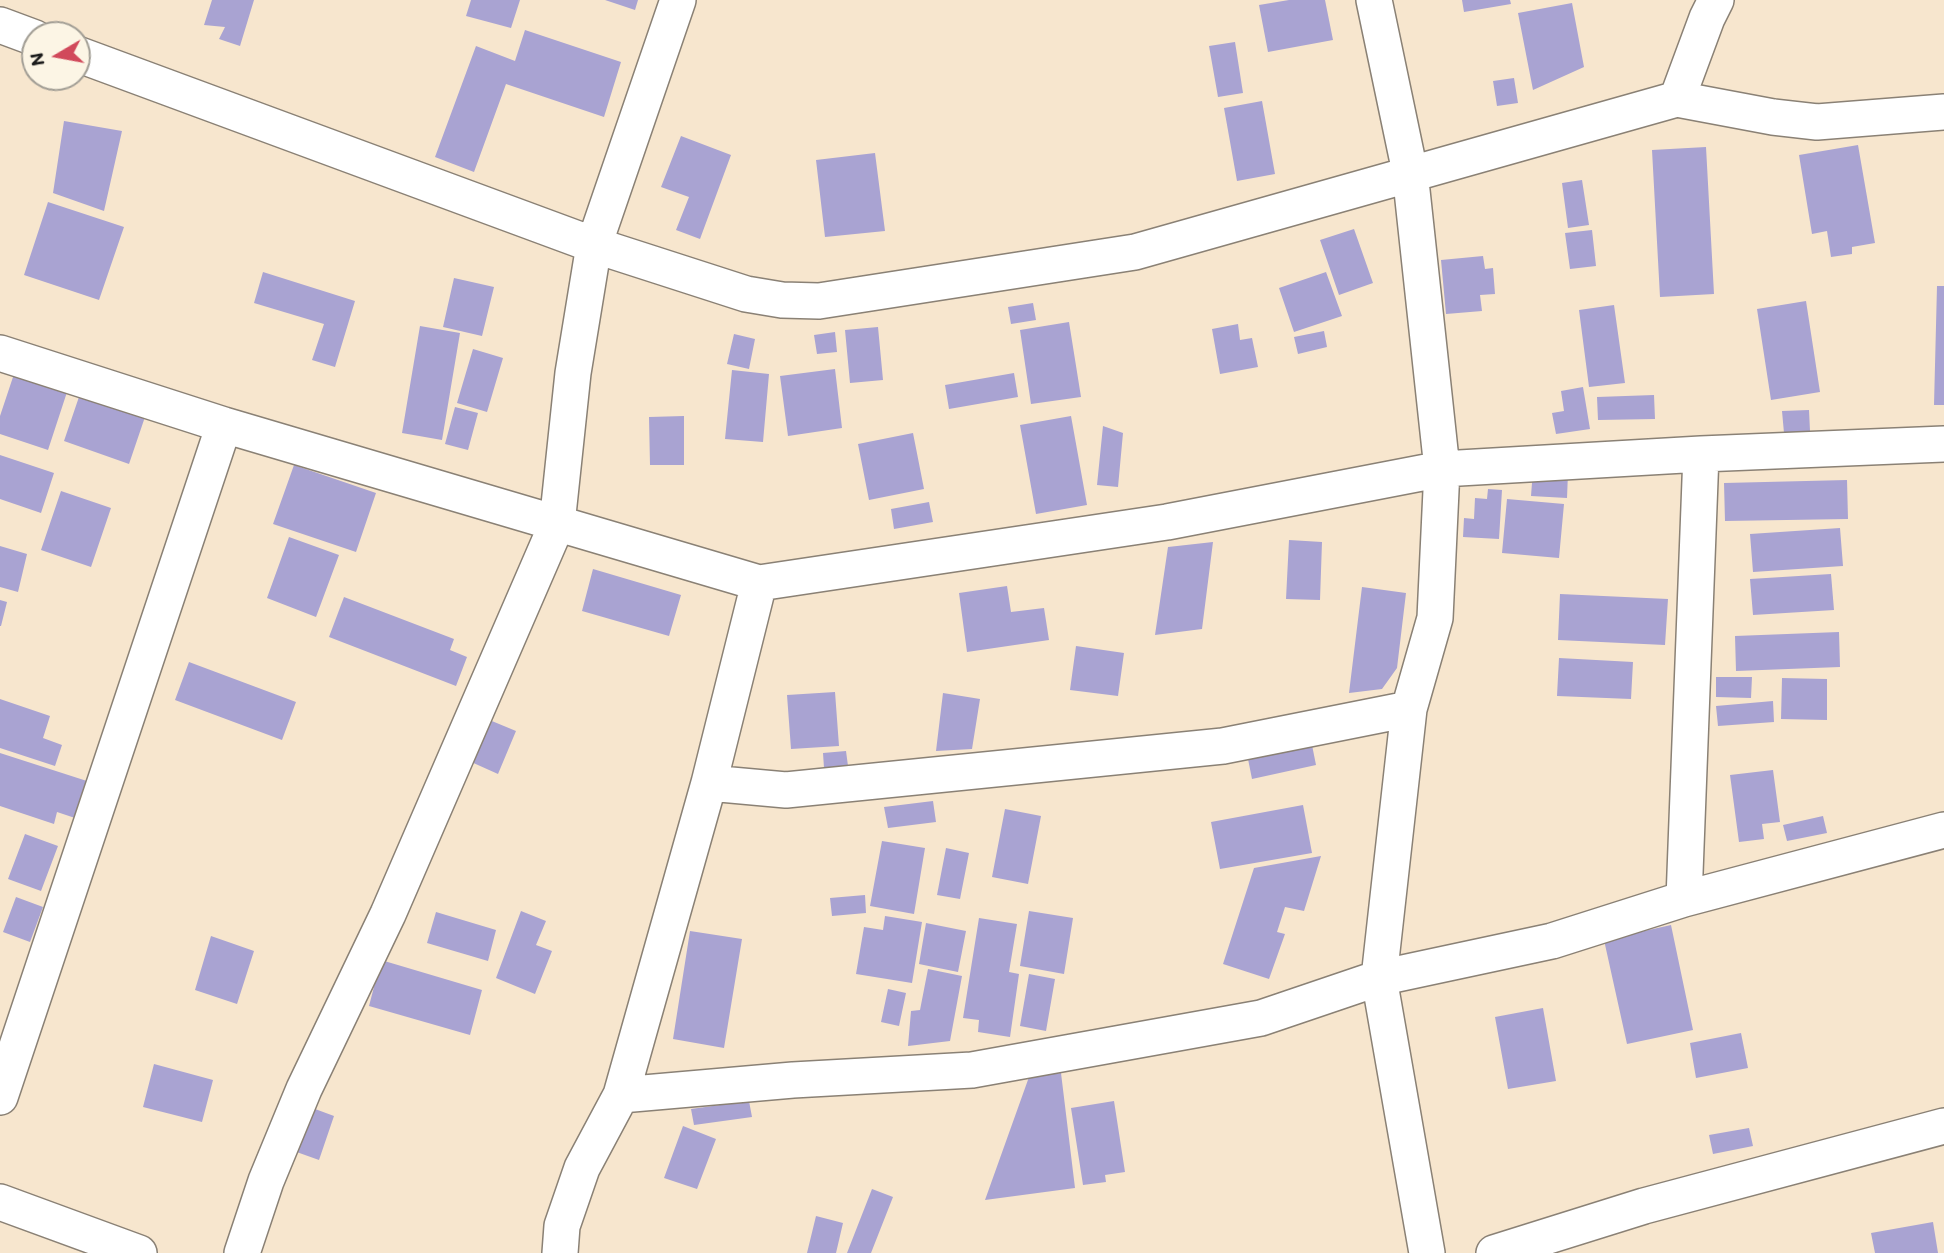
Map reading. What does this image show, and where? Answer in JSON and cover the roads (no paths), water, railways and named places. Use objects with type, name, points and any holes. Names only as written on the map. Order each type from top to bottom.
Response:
[{"type":"street","points":[[242,1253],[266,1181],[304,1089],[388,914],[557,524],[573,373],[594,245],[678,0]]},
{"type":"street","points":[[1374,0],[1410,172],[1442,469],[1435,618],[1409,709],[1379,978],[1427,1253]]},
{"type":"street","points":[[1677,99],[1716,0]]},
{"type":"street","points":[[0,25],[21,33]]},
{"type":"street","points":[[91,59],[594,245],[746,295],[782,300],[819,301],[1135,252],[1410,172],[1677,99],[1773,117],[1817,122],[1944,112]]},
{"type":"street","points":[[0,353],[224,425],[759,583],[1167,522],[1442,469],[1944,444]]},
{"type":"street","points":[[0,1097],[224,425]]},
{"type":"street","points":[[1684,899],[1701,454]]},
{"type":"street","points":[[560,1253],[562,1226],[582,1168],[621,1095],[709,783],[759,583]]},
{"type":"street","points":[[709,783],[786,790],[1223,746],[1409,709]]},
{"type":"street","points":[[621,1095],[793,1080],[972,1070],[1261,1018],[1379,978],[1552,940],[1684,899],[1944,831]]},
{"type":"street","points":[[1494,1253],[1644,1206],[1944,1126]]},
{"type":"street","points":[[0,1202],[139,1253]]}]
